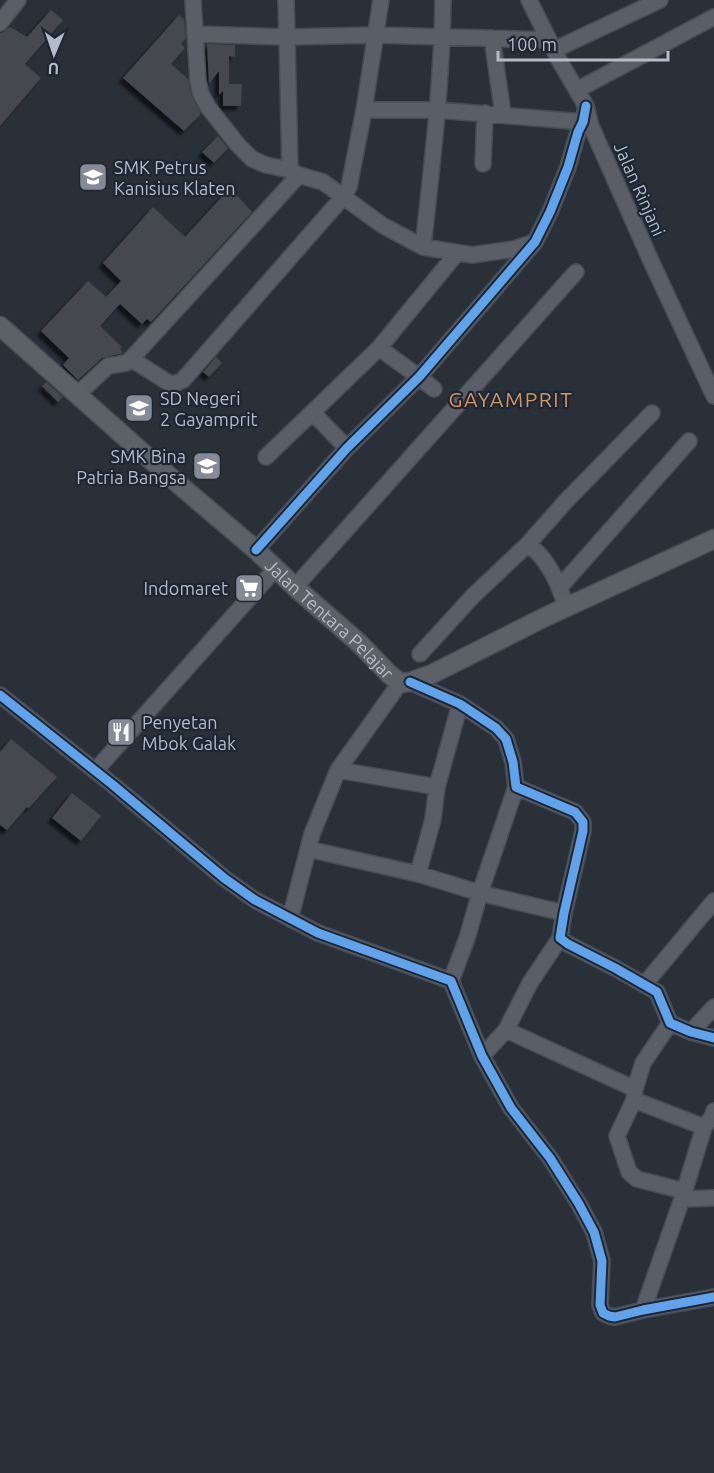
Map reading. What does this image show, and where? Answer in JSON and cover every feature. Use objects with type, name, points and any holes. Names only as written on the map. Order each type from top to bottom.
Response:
[{"type":"main road","name":"Jalan Tentara Pelajar","points":[[0,326],[256,550],[359,643],[389,674],[405,682],[432,674],[566,607],[714,539]]},
{"type":"street","points":[[0,23],[18,0]]},
{"type":"street","points":[[193,0],[198,81],[201,94],[208,108],[252,159],[323,182],[382,225],[423,247],[472,255],[514,249],[535,242]]},
{"type":"street","points":[[77,395],[108,366],[126,363],[131,359],[294,172],[286,0]]},
{"type":"street","points":[[131,359],[169,383],[174,384],[183,380],[343,197],[349,187],[364,110],[381,0]]},
{"type":"street","points":[[423,247],[438,110],[443,0]]},
{"type":"street","name":"Jalan Rinjani","points":[[529,0],[586,106],[591,126],[646,250],[707,363],[714,396]]},
{"type":"street","points":[[195,34],[492,38],[552,45],[660,0]]},
{"type":"street","points":[[577,90],[714,17]]},
{"type":"street","points":[[492,38],[503,114]]},
{"type":"street","points":[[256,550],[347,448],[419,377],[535,242],[568,167],[586,106]]},
{"type":"street","points":[[364,110],[438,110],[583,122]]},
{"type":"street","points":[[483,164],[485,113]]},
{"type":"street","points":[[266,457],[379,348],[457,253]]},
{"type":"street","points":[[295,587],[576,272]]},
{"type":"street","points":[[379,348],[434,389]]},
{"type":"street","points":[[313,413],[347,448]]},
{"type":"street","points":[[420,654],[473,596],[528,544],[566,501],[652,413]]},
{"type":"street","points":[[560,587],[689,441]]},
{"type":"street","points":[[528,544],[541,555],[560,587],[566,607]]},
{"type":"street","points":[[95,771],[276,568]]},
{"type":"street","points":[[290,919],[312,834],[338,770],[405,682],[459,704],[496,728],[506,739],[513,762],[516,787],[451,981],[482,1056],[511,1108],[550,1158],[594,1232],[602,1261],[600,1305],[603,1313],[615,1317],[714,1297]]},
{"type":"street","points":[[0,695],[224,878],[255,900],[318,933],[451,981]]},
{"type":"street","points":[[418,874],[433,819],[437,787],[459,704]]},
{"type":"street","points":[[338,770],[437,787]]},
{"type":"street","points":[[482,1056],[506,1030],[530,983],[560,938],[583,831],[583,822],[575,812],[516,787]]},
{"type":"street","points":[[308,849],[418,874],[564,913]]},
{"type":"street","points":[[644,985],[714,901]]},
{"type":"street","points":[[560,938],[657,993],[670,1023],[714,1038]]},
{"type":"street","points":[[691,1032],[714,1007]]},
{"type":"street","points":[[670,1023],[643,1063],[635,1094],[616,1136],[629,1172],[637,1179],[683,1195],[714,1198]]},
{"type":"street","points":[[506,1030],[635,1094],[711,1118],[643,1310]]},
{"type":"building","points":[[51,10],[63,20],[25,64],[41,78],[0,126],[0,33],[10,27],[27,37]]},
{"type":"building","points":[[179,15],[184,19],[186,38],[181,44],[185,48],[171,64],[188,79],[192,96],[201,114],[184,131],[123,78]]},
{"type":"building","points":[[207,44],[235,45],[235,57],[229,56],[229,84],[242,84],[241,106],[223,106],[223,91],[219,95],[219,71],[209,84]]},
{"type":"building","points":[[218,136],[228,148],[214,163],[202,152]]},
{"type":"building","points":[[230,188],[252,212],[151,322],[147,319],[142,324],[120,304],[100,326],[122,347],[120,349],[123,353],[102,358],[78,380],[63,365],[69,358],[41,331],[88,281],[106,297],[121,281],[103,263],[153,207],[185,237]]},
{"type":"building","points":[[216,357],[222,363],[209,377],[203,372]]},
{"type":"building","points":[[46,382],[63,397],[58,402],[42,386]]},
{"type":"building","points":[[11,739],[57,777],[7,830],[0,825],[0,752]]},
{"type":"building","points":[[72,793],[101,816],[81,841],[52,818]]},
{"type":"cycle path","points":[[256,550],[347,448],[419,377],[535,242],[568,167],[586,106]]},
{"type":"cycle path","points":[[410,682],[460,704],[496,728],[506,739],[513,762],[516,787],[575,812],[583,822],[560,938],[657,992],[670,1023],[714,1038]]},
{"type":"cycle path","points":[[0,695],[224,878],[255,900],[318,933],[451,981],[482,1056],[511,1108],[550,1158],[594,1232],[602,1261],[600,1305],[603,1313],[615,1317],[714,1297]]},
{"type":"place","name":"SMK Petrus Kanisius Klaten","points":[[93,177]]},
{"type":"place","name":"SD Negeri 2 Gayamprit","points":[[139,408]]},
{"type":"place","name":"SMK Bina Patria Bangsa","points":[[207,466]]},
{"type":"place","name":"Indomaret","points":[[249,588]]},
{"type":"place","name":"Penyetan Mbok Galak","points":[[121,732]]},
{"type":"district","name":"GAYAMPRIT","points":[[511,399]]}]
